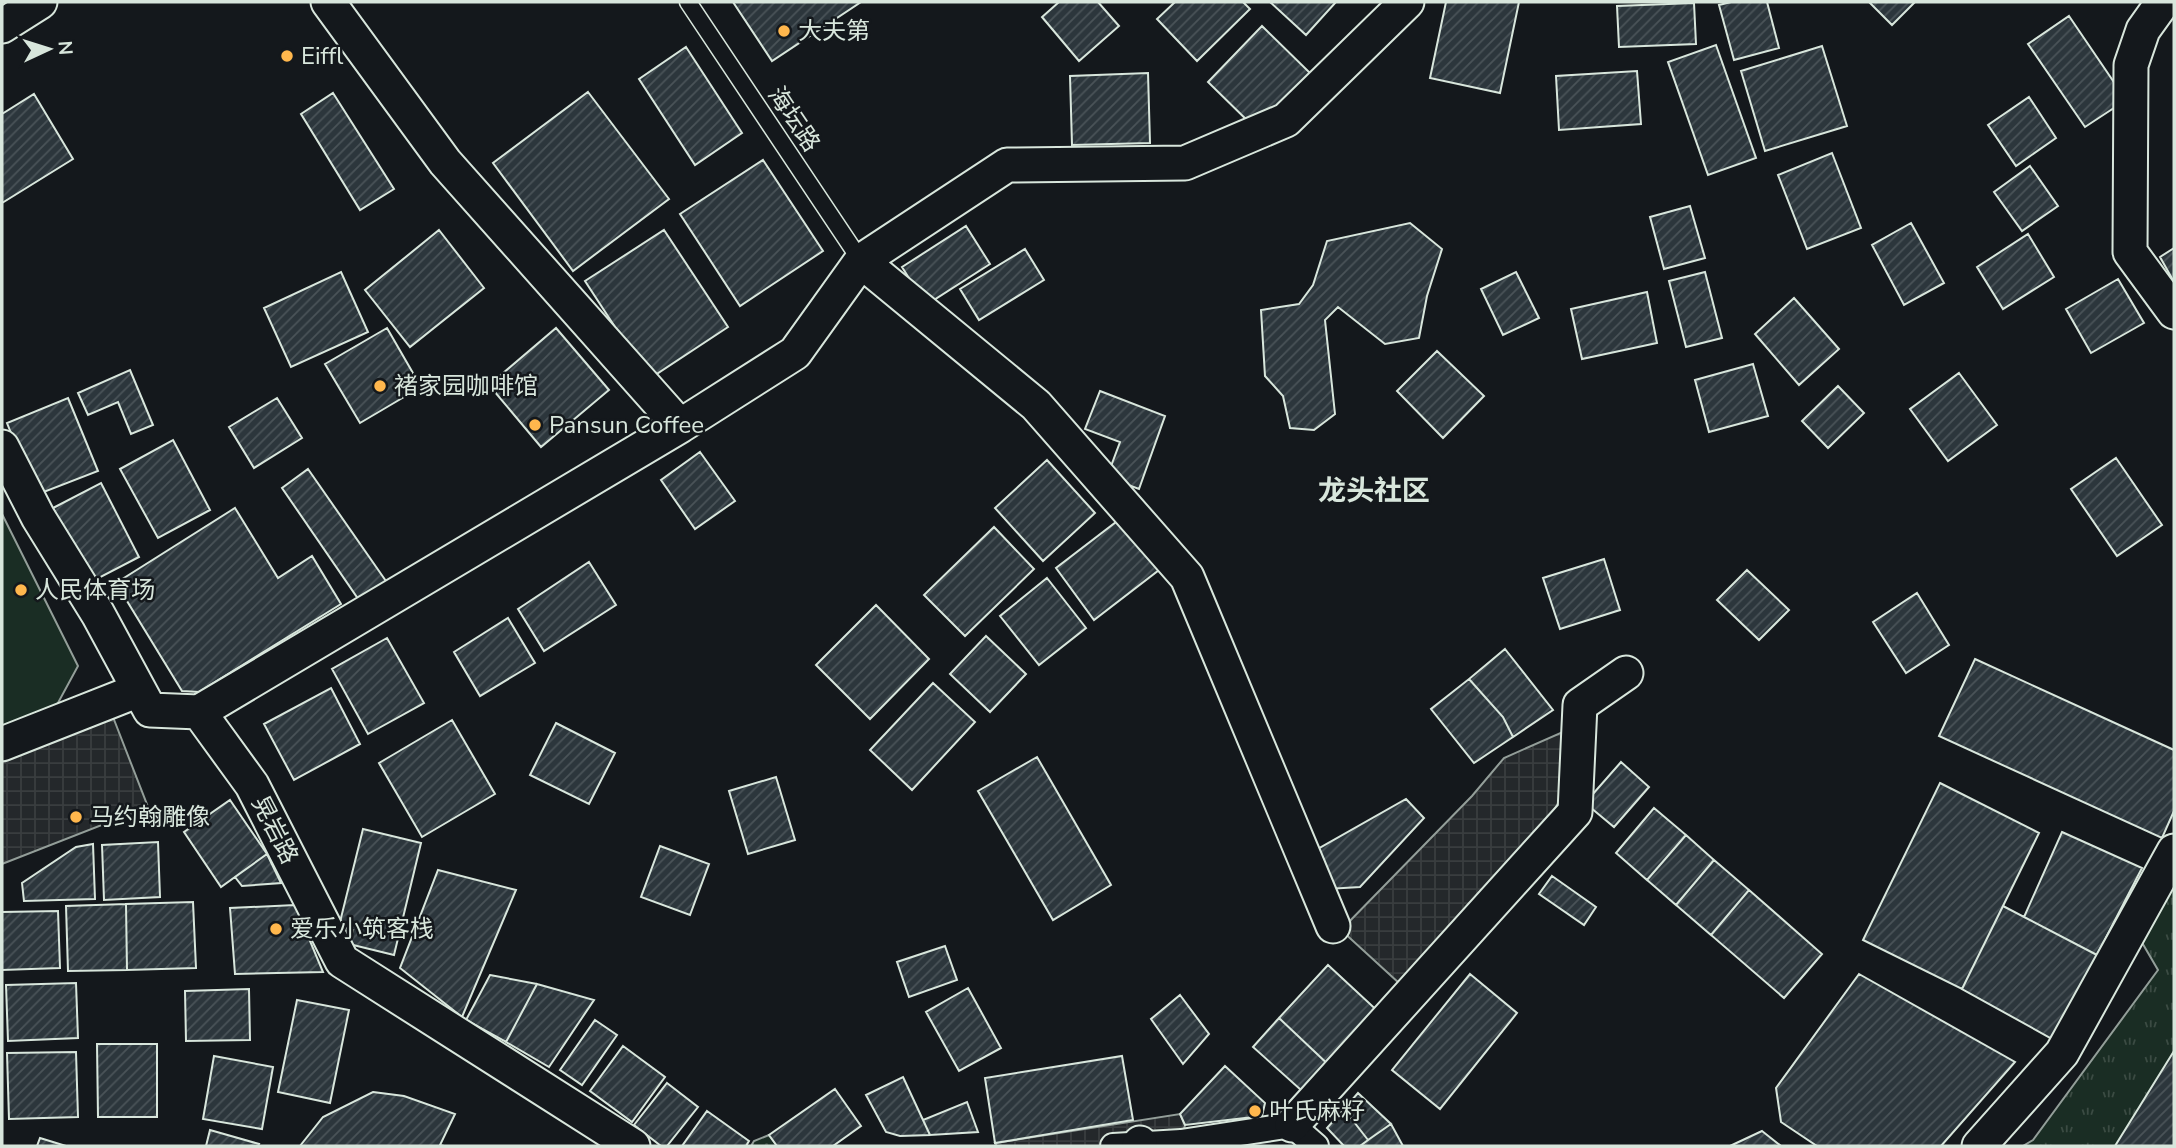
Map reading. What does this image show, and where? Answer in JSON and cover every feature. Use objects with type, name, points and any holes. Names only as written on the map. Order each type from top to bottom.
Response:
[{"type":"street","points":[[2,26],[40,2]]},
{"type":"street","points":[[328,2],[445,162],[680,426]]},
{"type":"street","points":[[2,447],[38,517],[98,614],[150,710],[199,712],[680,426],[795,353],[861,261],[1007,165],[1185,163],[1286,120],[1407,2]]},
{"type":"street","points":[[2163,2],[2143,30],[2131,65],[2130,252],[2174,312]]},
{"type":"street","points":[[861,261],[1035,404],[1187,577],[1333,926]]},
{"type":"street","points":[[1131,1145],[1304,1136],[1575,812],[1580,705],[1626,673]]},
{"type":"street","points":[[2,744],[139,690]]},
{"type":"street","name":"晃岩路","points":[[199,712],[252,785],[342,961],[633,1146]]},
{"type":"street","points":[[1979,1146],[2062,1053],[2174,851]]},
{"type":"lane","name":"海坛路","points":[[688,2],[861,261]]},
{"type":"green space","name":"人民体育场","points":[[2,514],[78,666],[52,714],[2,732]]},
{"type":"green space","points":[[2174,874],[2174,1146],[2023,1146],[2033,1140],[2158,970],[2137,934]]},
{"type":"green space","points":[[769,1135],[777,1146],[751,1146],[754,1141]]},
{"type":"shaded area","points":[[113,717],[148,807],[2,864],[2,761]]},
{"type":"shaded area","points":[[1565,731],[1562,796],[1538,840],[1411,994],[1341,930],[1472,796],[1504,758]]},
{"type":"shaded area","points":[[1180,1114],[1185,1125],[1180,1146],[997,1146],[995,1143]]},
{"type":"building","name":"大夫第","points":[[733,2],[861,2],[772,61]]},
{"type":"building","points":[[1059,2],[1098,2],[1119,26],[1079,61],[1042,17]]},
{"type":"building","points":[[1175,2],[1243,2],[1250,9],[1197,61],[1157,19]]},
{"type":"building","points":[[1270,2],[1336,2],[1306,35]]},
{"type":"building","points":[[1446,2],[1519,2],[1500,93],[1430,78]]},
{"type":"building","points":[[1731,2],[1767,2],[1779,48],[1734,60],[1719,5]]},
{"type":"building","points":[[1869,2],[1915,2],[1892,25]]},
{"type":"building","points":[[1694,3],[1696,44],[1619,47],[1617,6]]},
{"type":"building","points":[[2069,16],[2126,100],[2085,127],[2028,44]]},
{"type":"building","points":[[1262,26],[1310,73],[1256,129],[1208,82]]},
{"type":"building","points":[[1716,45],[1756,158],[1708,175],[1668,62]]},
{"type":"building","points":[[1822,46],[1847,126],[1765,151],[1741,71]]},
{"type":"building","points":[[686,47],[742,133],[695,165],[639,79]]},
{"type":"building","points":[[1637,71],[1641,124],[1559,130],[1556,76]]},
{"type":"building","points":[[1148,73],[1150,143],[1072,145],[1070,76]]},
{"type":"building","points":[[588,92],[669,199],[573,271],[493,163]]},
{"type":"building","points":[[333,93],[394,189],[360,210],[301,114]]},
{"type":"building","points":[[34,94],[73,159],[2,203],[2,114]]},
{"type":"building","points":[[2029,97],[2056,138],[2016,166],[1988,125]]},
{"type":"building","points":[[1832,153],[1861,228],[1807,249],[1778,175]]},
{"type":"building","points":[[763,160],[823,251],[740,306],[680,214]]},
{"type":"building","points":[[2030,166],[2058,206],[2022,231],[1994,192]]},
{"type":"building","points":[[1690,206],[1705,258],[1664,269],[1650,217]]},
{"type":"building","points":[[1410,223],[1442,249],[1427,296],[1419,338],[1385,344],[1338,307],[1325,320],[1335,414],[1314,430],[1290,428],[1283,396],[1265,376],[1261,310],[1299,304],[1313,285],[1327,241]]},
{"type":"building","points":[[1911,223],[1944,283],[1904,305],[1872,245]]},
{"type":"building","points":[[966,226],[990,264],[926,305],[902,267]]},
{"type":"building","points":[[439,230],[484,288],[410,347],[365,290]]},
{"type":"building","points":[[664,230],[728,327],[649,379],[585,281]]},
{"type":"building","points":[[2028,234],[2054,277],[2003,309],[1977,267]]},
{"type":"building","points":[[2174,248],[2174,282],[2160,257]]},
{"type":"building","points":[[1025,249],[1044,280],[979,320],[960,289]]},
{"type":"building","points":[[341,272],[368,332],[291,367],[264,308]]},
{"type":"building","points":[[1516,272],[1539,318],[1503,335],[1481,289]]},
{"type":"building","points":[[1705,272],[1722,338],[1686,347],[1669,281]]},
{"type":"building","points":[[2118,279],[2144,323],[2091,353],[2066,309]]},
{"type":"building","points":[[1647,292],[1657,343],[1582,359],[1571,309]]},
{"type":"building","points":[[1794,298],[1839,349],[1799,385],[1755,334]]},
{"type":"building","points":[[387,328],[421,387],[360,423],[325,364]]},
{"type":"building","points":[[556,328],[609,390],[541,447],[489,385]]},
{"type":"building","points":[[1437,351],[1484,396],[1443,438],[1397,391]]},
{"type":"building","points":[[1753,364],[1768,416],[1709,432],[1695,380]]},
{"type":"building","points":[[130,370],[153,425],[131,434],[118,402],[88,415],[78,393]]},
{"type":"building","points":[[1959,373],[1997,425],[1948,461],[1910,409]]},
{"type":"building","points":[[1838,386],[1864,413],[1828,448],[1802,421]]},
{"type":"building","points":[[1100,391],[1165,416],[1139,489],[1107,477],[1120,442],[1085,429]]},
{"type":"building","points":[[68,398],[98,471],[36,495],[7,423]]},
{"type":"building","points":[[277,398],[302,438],[254,468],[229,427]]},
{"type":"building","points":[[173,440],[210,510],[158,538],[120,469]]},
{"type":"building","points":[[700,452],[735,501],[695,529],[661,480]]},
{"type":"building","points":[[2116,458],[2162,525],[2117,556],[2071,489]]},
{"type":"building","points":[[1047,460],[1095,513],[1043,561],[995,508]]},
{"type":"building","points":[[308,469],[388,584],[361,603],[282,488]]},
{"type":"building","points":[[101,483],[139,557],[91,582],[53,508]]},
{"type":"building","points":[[235,508],[278,578],[312,556],[341,604],[199,692],[182,691],[116,583]]},
{"type":"building","points":[[1120,519],[1159,570],[1094,620],[1056,568]]},
{"type":"building","points":[[994,527],[1034,569],[965,636],[924,595]]},
{"type":"building","points":[[1604,559],[1620,610],[1560,629],[1543,578]]},
{"type":"building","points":[[589,562],[616,605],[544,651],[518,609]]},
{"type":"building","points":[[1747,570],[1789,610],[1759,640],[1717,600]]},
{"type":"building","points":[[1047,578],[1086,628],[1039,665],[1000,616]]},
{"type":"building","points":[[1917,593],[1949,645],[1906,673],[1873,622]]},
{"type":"building","points":[[876,605],[929,659],[870,719],[816,665]]},
{"type":"building","points":[[508,618],[535,663],[480,696],[454,652]]},
{"type":"building","points":[[986,636],[1026,674],[990,712],[950,674]]},
{"type":"building","points":[[387,638],[424,703],[368,734],[332,669]]},
{"type":"building","points":[[1505,649],[1553,710],[1513,737],[1503,717],[1469,679]]},
{"type":"building","points":[[1975,659],[2174,750],[2174,811],[2162,838],[1939,736]]},
{"type":"building","points":[[1469,679],[1503,717],[1513,737],[1474,763],[1431,709]]},
{"type":"building","points":[[933,683],[975,722],[912,790],[870,750]]},
{"type":"building","points":[[331,688],[360,744],[294,780],[264,724]]},
{"type":"building","points":[[452,720],[495,794],[422,837],[379,763]]},
{"type":"building","points":[[556,723],[615,753],[589,804],[530,775]]},
{"type":"building","points":[[1037,757],[1111,885],[1053,920],[978,791]]},
{"type":"building","points":[[1621,762],[1649,787],[1614,827],[1585,803]]},
{"type":"building","points":[[776,777],[795,840],[748,854],[729,791]]},
{"type":"building","points":[[1940,783],[2039,833],[1962,989],[1863,940]]},
{"type":"building","points":[[1406,799],[1424,818],[1360,887],[1327,889],[1309,854]]},
{"type":"building","points":[[230,800],[267,854],[221,887],[184,832]]},
{"type":"building","points":[[1654,808],[1686,835],[1647,880],[1616,853]]},
{"type":"building","points":[[363,829],[421,843],[394,955],[349,944],[353,930],[339,926]]},
{"type":"building","points":[[2062,832],[2142,868],[2097,955],[2024,917]]},
{"type":"building","points":[[1686,835],[1714,860],[1676,905],[1647,880]]},
{"type":"building","points":[[158,842],[160,897],[104,900],[102,845]]},
{"type":"building","points":[[93,844],[95,899],[24,901],[22,883],[76,847]]},
{"type":"building","points":[[660,846],[709,864],[690,915],[641,897]]},
{"type":"building","points":[[267,854],[281,883],[242,886],[235,877]]},
{"type":"building","points":[[1714,860],[1749,890],[1711,935],[1676,905]]},
{"type":"building","points":[[438,870],[516,890],[462,1017],[400,968]]},
{"type":"building","points":[[1552,876],[1596,907],[1584,925],[1539,894]]},
{"type":"building","points":[[1749,890],[1822,954],[1784,998],[1711,935]]},
{"type":"building","points":[[193,902],[196,968],[127,970],[126,904]]},
{"type":"building","points":[[126,904],[127,970],[68,971],[66,906]]},
{"type":"building","points":[[295,905],[323,972],[235,974],[230,908]]},
{"type":"building","points":[[2003,906],[2097,955],[2054,1040],[1962,989]]},
{"type":"building","points":[[58,911],[60,968],[2,970],[2,912]]},
{"type":"building","points":[[945,946],[957,980],[909,997],[897,962]]},
{"type":"building","points":[[1328,965],[1383,1016],[1333,1069],[1279,1018]]},
{"type":"building","points":[[1470,974],[1517,1013],[1440,1109],[1392,1070]]},
{"type":"building","points":[[1859,974],[2015,1062],[1941,1146],[1817,1146],[1781,1122],[1776,1088]]},
{"type":"building","points":[[490,975],[537,984],[506,1042],[466,1020]]},
{"type":"building","points":[[76,983],[78,1038],[8,1041],[6,985]]},
{"type":"building","points":[[537,984],[594,1000],[549,1067],[506,1042]]},
{"type":"building","points":[[968,988],[1001,1048],[959,1071],[926,1012]]},
{"type":"building","points":[[249,989],[250,1040],[186,1041],[185,991]]},
{"type":"building","points":[[1180,995],[1209,1034],[1183,1064],[1151,1019]]},
{"type":"building","points":[[297,1000],[349,1010],[330,1103],[278,1092]]},
{"type":"building","points":[[1279,1018],[1333,1069],[1301,1090],[1253,1047]]},
{"type":"building","points":[[595,1020],[617,1035],[582,1085],[560,1070]]},
{"type":"building","points":[[97,1044],[157,1044],[157,1117],[98,1117]]},
{"type":"building","points":[[623,1046],[665,1077],[632,1122],[590,1091]]},
{"type":"building","points":[[2174,1051],[2174,1146],[2115,1146]]},
{"type":"building","points":[[76,1052],[78,1117],[9,1119],[7,1053]]},
{"type":"building","points":[[214,1056],[273,1067],[262,1129],[203,1119]]},
{"type":"building","points":[[1122,1056],[1133,1120],[995,1143],[985,1078]]},
{"type":"building","points":[[1225,1066],[1265,1103],[1262,1116],[1185,1125],[1180,1114]]},
{"type":"building","points":[[903,1077],[930,1135],[900,1136],[886,1132],[866,1095]]},
{"type":"building","points":[[667,1083],[698,1107],[667,1146],[661,1146],[634,1125]]},
{"type":"building","points":[[835,1089],[861,1126],[833,1146],[777,1146],[769,1135]]},
{"type":"building","points":[[373,1092],[404,1096],[455,1114],[440,1145],[444,1146],[300,1146],[323,1117]]},
{"type":"building","points":[[1358,1093],[1391,1124],[1368,1140],[1344,1109]]},
{"type":"building","points":[[967,1102],[978,1132],[930,1135],[923,1120]]},
{"type":"building","points":[[1344,1109],[1368,1140],[1360,1146],[1344,1146],[1327,1128]]},
{"type":"building","points":[[707,1111],[749,1141],[746,1146],[682,1146]]},
{"type":"building","points":[[1391,1124],[1403,1146],[1360,1146],[1368,1140]]},
{"type":"building","points":[[210,1130],[259,1144],[206,1146]]},
{"type":"building","points":[[1762,1131],[1781,1146],[1730,1146]]},
{"type":"building","points":[[40,1138],[66,1146],[37,1146]]},
{"type":"place","name":"大夫第","points":[[784,31]]},
{"type":"place","name":"Eiffl","points":[[287,56]]},
{"type":"place","name":"褚家园咖啡馆","points":[[380,386]]},
{"type":"place","name":"Pansun Coffee","points":[[535,425]]},
{"type":"place","name":"人民体育场","points":[[21,590]]},
{"type":"place","name":"马约翰雕像","points":[[76,817]]},
{"type":"place","name":"爱乐小筑客栈","points":[[276,929]]},
{"type":"place","name":"叶氏麻籽","points":[[1255,1111]]},
{"type":"district","name":"龙头社区","points":[[1374,490]]}]
